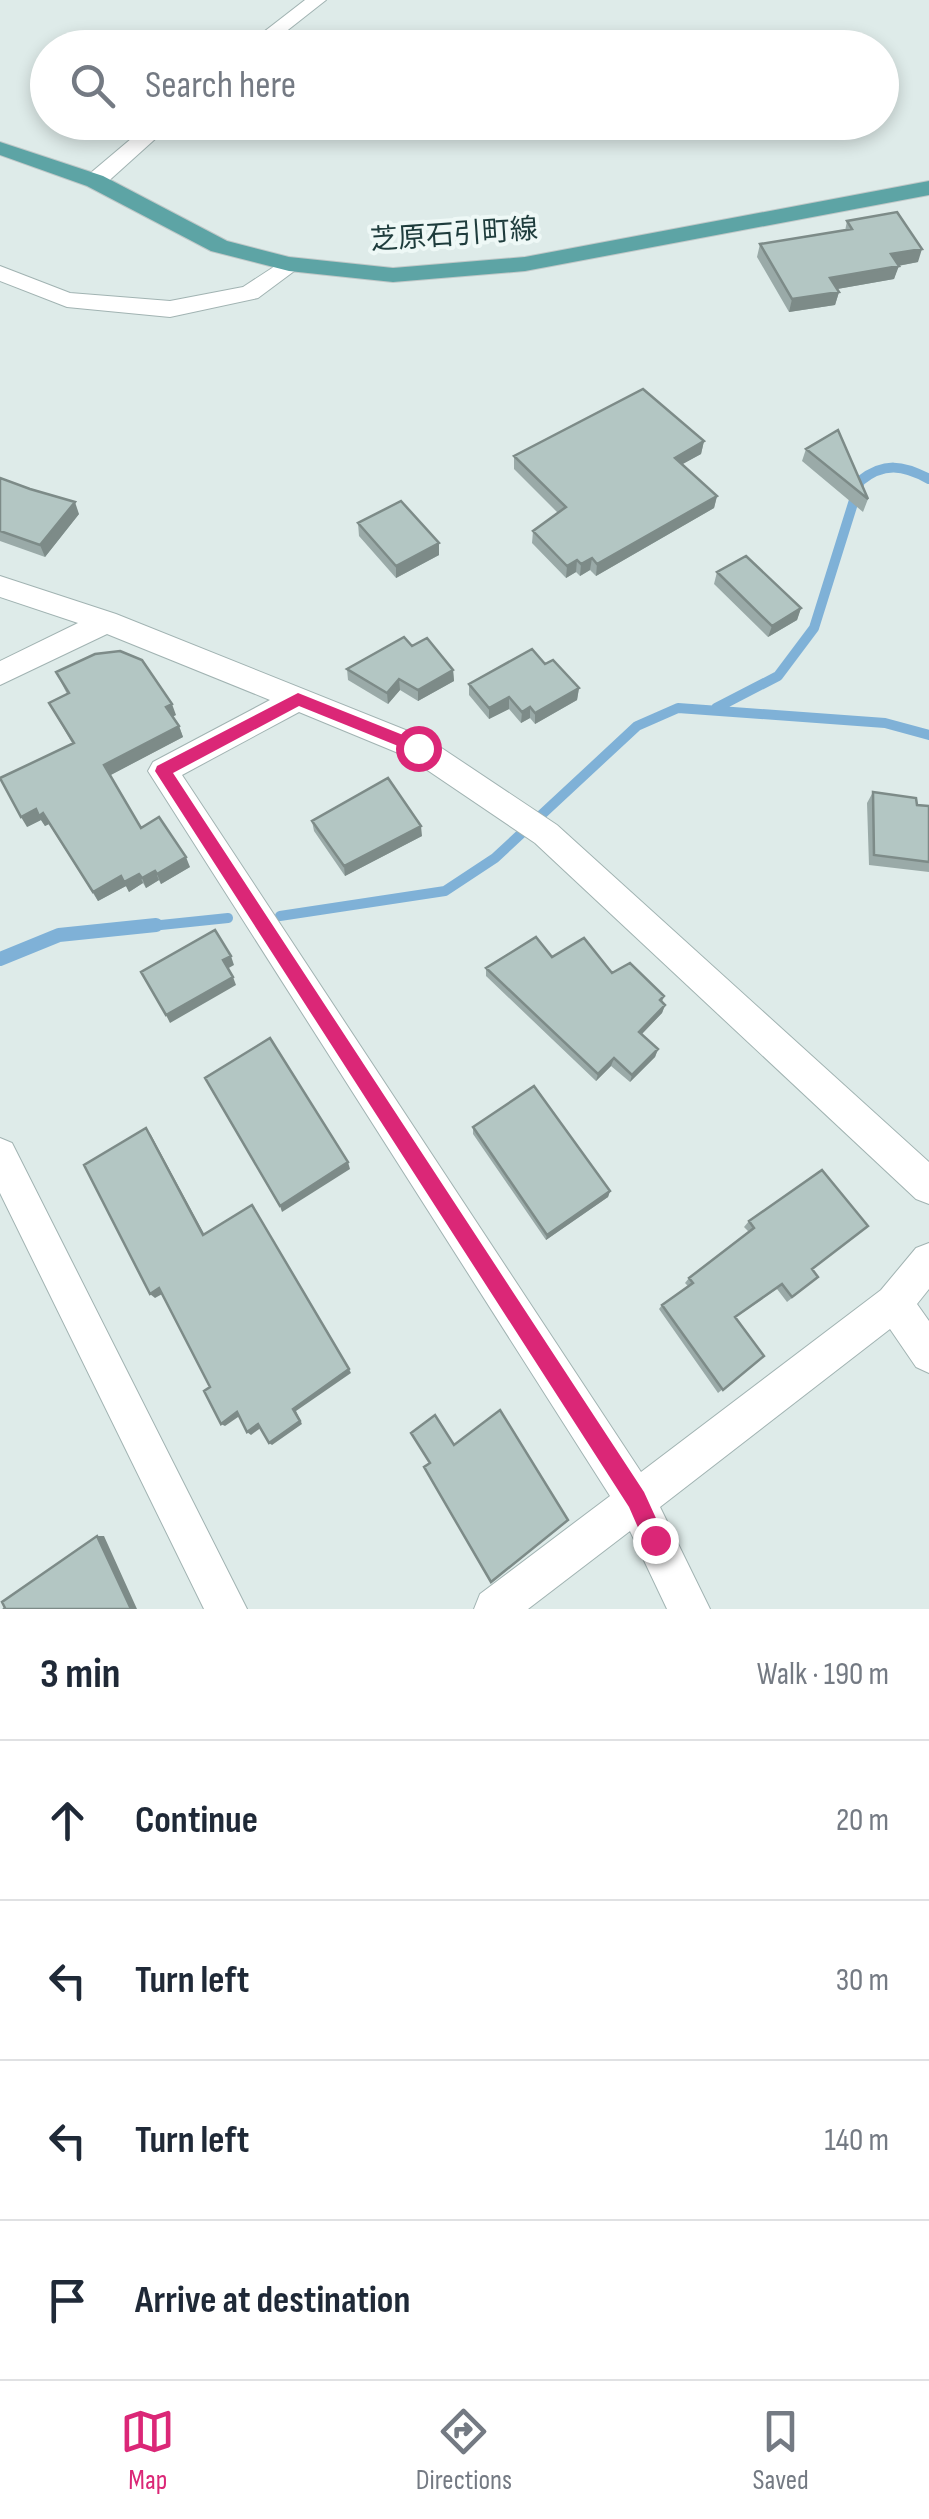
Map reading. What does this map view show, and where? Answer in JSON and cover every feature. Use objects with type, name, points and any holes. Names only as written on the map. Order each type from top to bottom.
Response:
[{"type":"main road","name":"芝原石引町線","points":[[0,148],[96,181],[219,246],[289,264],[394,275],[526,264],[929,188]]},
{"type":"street","points":[[276,30],[317,0]]},
{"type":"street","points":[[96,181],[143,140]]},
{"type":"street","points":[[0,272],[67,300],[170,310],[250,293],[289,264]]},
{"type":"street","points":[[0,586],[106,622],[418,748],[533,826],[929,1186]]},
{"type":"street","points":[[0,674],[106,622]]},
{"type":"street","points":[[298,700],[163,771],[636,1500],[689,1609]]},
{"type":"street","points":[[0,1156],[226,1609]]},
{"type":"street","points":[[495,1609],[894,1303],[929,1261]]},
{"type":"street","points":[[894,1303],[929,1354]]},
{"type":"building","points":[[897,212],[922,249],[891,254],[899,266],[830,278],[839,292],[792,299],[760,244],[852,229],[847,221]]},
{"type":"building","points":[[643,389],[704,441],[675,458],[717,496],[597,564],[592,558],[567,566],[533,531],[566,507],[514,456]]},
{"type":"building","points":[[838,430],[868,499],[806,449]]},
{"type":"building","points":[[0,478],[75,502],[40,545],[0,531]]},
{"type":"building","points":[[401,501],[439,543],[396,566],[358,523]]},
{"type":"building","points":[[746,556],[801,608],[772,626],[717,572]]},
{"type":"building","points":[[404,637],[412,646],[427,638],[453,670],[418,690],[399,679],[387,693],[347,669]]},
{"type":"building","points":[[532,649],[545,664],[553,660],[579,688],[535,713],[530,707],[522,712],[509,697],[489,708],[469,684]]},
{"type":"building","points":[[120,651],[142,660],[172,704],[166,707],[179,726],[104,765],[141,828],[159,817],[186,857],[157,874],[155,871],[142,878],[139,874],[124,882],[121,876],[93,892],[43,813],[39,816],[36,809],[21,817],[0,778],[74,743],[49,703],[69,693],[56,672],[95,654]]},
{"type":"building","points":[[388,778],[421,826],[344,866],[312,821]]},
{"type":"building","points":[[873,792],[916,798],[917,805],[929,806],[929,862],[874,855]]},
{"type":"building","points":[[215,930],[231,956],[223,960],[233,977],[166,1015],[141,972]]},
{"type":"building","points":[[536,937],[552,957],[584,938],[612,973],[630,963],[664,996],[660,1000],[665,1005],[639,1032],[658,1049],[632,1075],[614,1058],[598,1074],[486,968]]},
{"type":"building","points":[[270,1038],[348,1162],[280,1206],[205,1078]]},
{"type":"building","points":[[534,1086],[610,1191],[547,1235],[473,1127]]},
{"type":"building","points":[[146,1128],[203,1235],[252,1205],[349,1369],[293,1409],[300,1421],[269,1443],[258,1424],[247,1432],[237,1412],[221,1424],[204,1391],[210,1387],[159,1288],[150,1294],[84,1165]]},
{"type":"building","points":[[822,1170],[868,1226],[812,1269],[818,1277],[792,1297],[782,1284],[735,1317],[764,1356],[723,1390],[662,1305],[693,1283],[689,1278],[754,1228],[749,1221]]},
{"type":"building","points":[[500,1410],[568,1520],[491,1582],[424,1467],[430,1463],[411,1433],[435,1415],[454,1445]]},
{"type":"building","points":[[97,1536],[131,1609],[4,1609],[2,1602]]},
{"type":"waterway","points":[[716,708],[778,676],[814,628],[860,481],[886,468],[911,471],[929,479]]},
{"type":"waterway","points":[[280,916],[445,891],[495,858],[637,726],[678,708],[885,723],[929,735]]},
{"type":"waterway","points":[[132,928],[228,918]]},
{"type":"waterway","points":[[0,959],[59,935],[156,925]]},
{"type":"route","points":[[418,748],[298,700],[163,771],[636,1500],[655,1540]]}]
